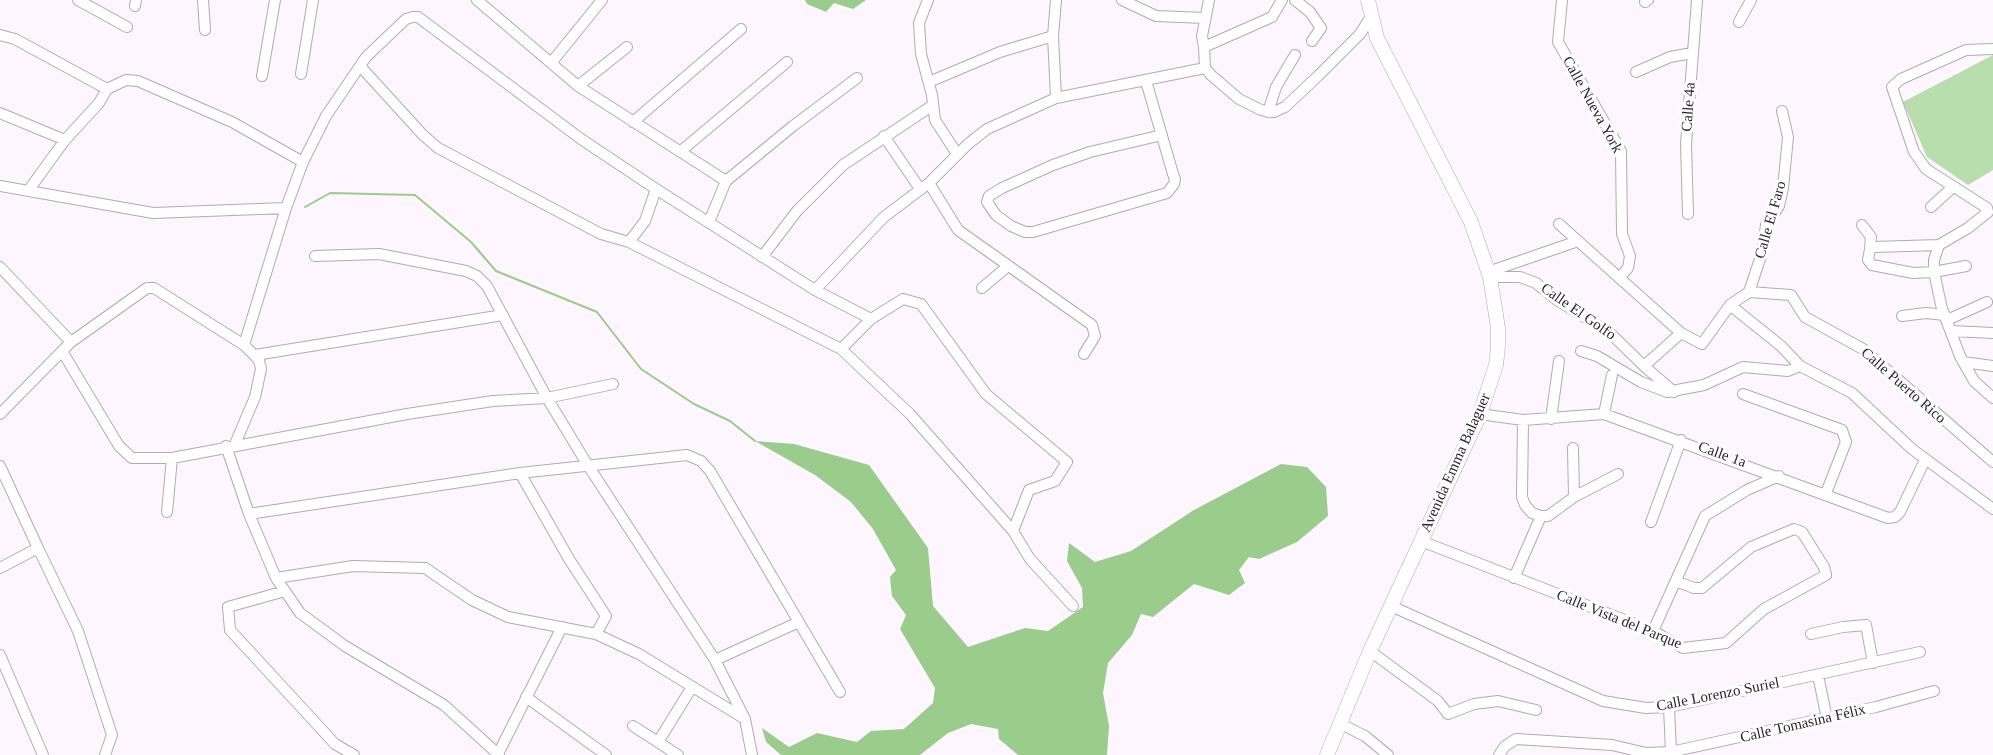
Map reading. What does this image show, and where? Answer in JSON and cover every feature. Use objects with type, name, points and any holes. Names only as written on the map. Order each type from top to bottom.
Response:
[{"type":"street","points":[[78,0],[128,27]]},
{"type":"street","points":[[203,0],[205,30]]},
{"type":"street","points":[[262,76],[274,0]]},
{"type":"street","points":[[301,74],[313,0]]},
{"type":"street","points":[[477,0],[494,11],[578,86],[726,181]]},
{"type":"street","points":[[551,63],[602,0]]},
{"type":"street","points":[[928,0],[919,23],[918,39],[929,82],[935,120],[957,154]]},
{"type":"street","points":[[1056,0],[1053,36],[1056,98]]},
{"type":"street","points":[[1122,0],[1156,16],[1206,18]]},
{"type":"street","points":[[1209,0],[1204,47],[1205,68],[1239,99],[1268,111],[1279,110],[1296,97],[1360,34],[1370,18]]},
{"type":"street","points":[[1204,47],[1272,17],[1282,0]]},
{"type":"street","points":[[1295,0],[1310,12],[1321,28],[1312,41]]},
{"type":"street","name":"Avenida Emma Balaguer","points":[[1327,755],[1370,651],[1480,414],[1496,365],[1498,346],[1489,274],[1461,202],[1384,53],[1370,18],[1368,0]]},
{"type":"street","name":"Calle Nueva York","points":[[1562,0],[1558,42],[1621,151],[1622,234],[1630,256],[1628,268],[1619,278]]},
{"type":"street","name":"Calle 4a","points":[[1688,214],[1686,144],[1697,0]]},
{"type":"street","points":[[1739,22],[1752,0]]},
{"type":"street","points":[[244,345],[286,208],[303,162],[326,116],[360,66],[406,19],[418,17],[581,139],[814,290],[870,319]]},
{"type":"street","points":[[633,122],[741,28]]},
{"type":"street","points":[[0,35],[15,39],[107,89]]},
{"type":"street","points":[[929,82],[1000,52],[1053,36]]},
{"type":"street","points":[[578,86],[627,47]]},
{"type":"street","points":[[1870,249],[1939,244],[1968,228],[1988,212],[1987,208],[1973,197],[1953,188],[1926,169],[1914,152],[1892,87],[1901,79],[1966,50],[1993,49]]},
{"type":"street","points":[[1636,72],[1670,57],[1692,53]]},
{"type":"street","points":[[1268,111],[1276,87],[1295,55]]},
{"type":"street","points":[[681,151],[787,62]]},
{"type":"street","points":[[360,66],[423,135],[438,148],[602,234],[629,242],[842,349],[910,414],[1013,531],[1030,559],[1073,606]]},
{"type":"street","points":[[814,290],[884,218],[924,186],[987,129],[1056,98],[1205,68]]},
{"type":"street","points":[[709,222],[726,181],[793,126],[858,78]]},
{"type":"street","points":[[28,191],[65,140],[99,103],[107,89],[126,80],[138,81],[232,122],[303,162]]},
{"type":"street","points":[[1146,81],[1162,135],[1175,179],[1171,189],[1161,195],[1033,232],[1025,232],[1011,226],[988,205],[987,199],[991,194],[1032,173],[1090,152],[1162,135]]},
{"type":"street","points":[[762,256],[796,212],[843,165],[933,105]]},
{"type":"street","name":"Calle El Faro","points":[[1749,292],[1762,253],[1766,225],[1779,206],[1784,188],[1788,137],[1782,111]]},
{"type":"street","points":[[0,113],[65,140]]},
{"type":"street","points":[[884,136],[958,230],[1092,325],[1095,336],[1084,354]]},
{"type":"street","points":[[0,186],[153,213],[286,208]]},
{"type":"street","points":[[1931,207],[1953,188]]},
{"type":"street","points":[[629,242],[645,221],[656,189]]},
{"type":"street","points":[[1559,224],[1681,333],[1702,344],[1730,305],[1749,292]]},
{"type":"street","points":[[1862,225],[1871,237],[1868,260],[1872,265],[1894,271],[1934,272],[1966,266]]},
{"type":"street","points":[[1489,274],[1578,241]]},
{"type":"street","points":[[1939,244],[1934,260],[1934,272],[1946,317],[1963,362],[1974,381],[1993,398]]},
{"type":"street","points":[[315,256],[379,254],[466,272],[477,276],[487,286],[547,398],[587,464],[715,660],[745,719],[752,755]]},
{"type":"street","points":[[982,288],[1008,266]]},
{"type":"street","points":[[0,267],[71,342]]},
{"type":"street","name":"Calle El Golfo","points":[[1489,274],[1520,277],[1536,283],[1557,300],[1611,334],[1674,392]]},
{"type":"street","points":[[0,414],[71,342],[147,288],[154,288],[244,345],[255,355],[261,369],[257,388],[230,445],[249,514],[276,578],[300,613],[345,646],[444,705],[498,754],[562,627]]},
{"type":"street","name":"Calle Puerto Rico","points":[[1749,292],[1791,295],[1805,317],[1863,349],[1993,462]]},
{"type":"street","points":[[842,349],[870,319],[903,299],[921,304],[986,394],[1068,462],[1055,481],[1029,490],[1013,531]]},
{"type":"street","points":[[1902,316],[1926,313],[1946,317],[1988,302]]},
{"type":"street","points":[[1730,305],[1781,346],[1800,366],[1852,393],[1925,460],[1993,509]]},
{"type":"street","points":[[255,355],[503,315]]},
{"type":"street","points":[[1952,331],[1993,333]]},
{"type":"street","points":[[1644,366],[1681,333]]},
{"type":"street","points":[[62,351],[120,446],[132,458],[172,458],[230,445],[493,401],[547,398],[613,384]]},
{"type":"street","points":[[1581,351],[1597,356],[1641,382],[1674,392],[1704,386],[1743,367],[1788,371],[1800,366]]},
{"type":"street","points":[[1551,419],[1559,361]]},
{"type":"street","points":[[1963,362],[1993,366]]},
{"type":"street","points":[[1604,414],[1612,375]]},
{"type":"street","points":[[1743,394],[1842,430],[1845,442],[1826,493]]},
{"type":"street","name":"Calle 1a","points":[[1480,414],[1523,420],[1551,419],[1591,413],[1604,414],[1826,493],[1884,517],[1895,517],[1903,507],[1913,480],[1925,460]]},
{"type":"street","points":[[1523,420],[1522,497],[1532,513],[1548,516],[1574,498],[1618,474]]},
{"type":"street","points":[[1650,522],[1681,440]]},
{"type":"street","points":[[1573,448],[1574,498]]},
{"type":"street","points":[[249,514],[520,473],[687,455],[701,460],[710,471],[840,692]]},
{"type":"street","points":[[166,512],[172,458]]},
{"type":"street","points":[[0,466],[78,631],[112,735],[105,755]]},
{"type":"street","points":[[520,473],[569,560],[606,616],[596,634]]},
{"type":"street","points":[[1653,631],[1705,516],[1748,490],[1779,476]]},
{"type":"street","points":[[1514,578],[1541,516]]},
{"type":"street","name":"Calle Vista del Parque","points":[[1421,542],[1653,631],[1683,648],[1726,643],[1734,639],[1764,609],[1826,574],[1802,532],[1794,529],[1751,547],[1702,588],[1694,588],[1677,582]]},
{"type":"street","points":[[0,568],[38,548]]},
{"type":"street","points":[[276,578],[352,566],[425,568],[472,600],[508,617],[596,634],[639,654],[745,719]]},
{"type":"street","points":[[285,591],[228,607],[230,630],[335,744],[354,755]]},
{"type":"street","name":"Calle Lorenzo Suriel","points":[[1391,606],[1603,701],[1646,708],[1669,707],[1920,652]]},
{"type":"street","points":[[715,660],[799,622]]},
{"type":"street","points":[[1811,634],[1871,624],[1874,663]]},
{"type":"street","points":[[1370,651],[1438,701],[1448,714],[1474,704],[1498,701],[1536,710]]},
{"type":"street","points":[[0,655],[43,755]]},
{"type":"street","points":[[1818,675],[1827,719]]},
{"type":"street","points":[[658,742],[692,687]]},
{"type":"street","name":"Calle Tomasina Félix","points":[[1499,755],[1504,746],[1516,739],[1612,745],[1646,753],[1671,752],[1827,719],[1934,691]]},
{"type":"street","points":[[526,697],[606,755]]},
{"type":"street","points":[[1669,707],[1671,752]]},
{"type":"street","points":[[1339,723],[1365,736],[1388,755]]},
{"type":"street","points":[[633,726],[678,755]]},
{"type":"shaded area","points":[[805,0],[866,0],[853,9],[834,3],[826,12],[807,4]]},
{"type":"shaded area","points":[[1993,55],[1993,170],[1968,185],[1927,157],[1903,102]]},
{"type":"shaded area","points":[[755,441],[794,444],[869,465],[928,548],[933,606],[968,647],[1025,628],[1048,631],[1083,607],[1082,588],[1067,561],[1069,543],[1095,562],[1131,551],[1194,510],[1281,464],[1307,467],[1326,487],[1328,516],[1297,542],[1259,559],[1249,557],[1239,570],[1245,583],[1229,595],[1194,584],[1153,617],[1141,614],[1132,635],[1108,663],[1103,693],[1109,726],[1107,755],[1018,755],[999,739],[998,729],[971,724],[948,733],[920,755],[781,755],[766,742],[762,728],[789,747],[817,733],[857,742],[871,731],[904,729],[933,703],[935,688],[900,629],[906,615],[892,596],[890,577],[896,570],[873,529],[851,502],[815,475]]},
{"type":"waterway","points":[[305,207],[330,193],[415,195],[471,242],[496,271],[597,312],[641,369],[694,404],[730,421],[755,441]]}]
